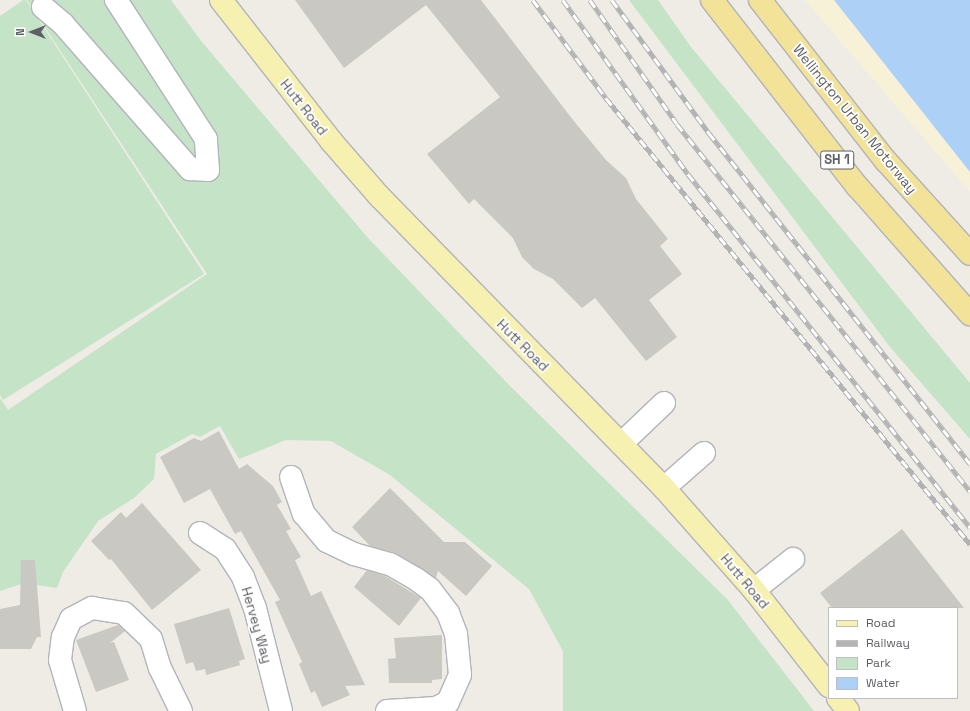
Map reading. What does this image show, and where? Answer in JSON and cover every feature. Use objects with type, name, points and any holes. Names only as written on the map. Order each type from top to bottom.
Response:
[{"type":"highway","name":"SH 1","points":[[712,0],[858,186],[970,314]]},
{"type":"highway","name":"Wellington Urban Motorway","points":[[760,0],[886,161],[970,254]]},
{"type":"main road","name":"Hutt Road","points":[[221,0],[379,196],[622,443],[664,488],[754,590],[828,685]]},
{"type":"main road","points":[[839,699],[848,711]]},
{"type":"street","points":[[43,7],[63,24],[190,169],[208,170],[206,139],[116,0]]},
{"type":"street","points":[[622,443],[664,403]]},
{"type":"street","points":[[664,488],[704,453]]},
{"type":"street","points":[[292,477],[304,514],[328,542],[354,554],[390,564],[430,588],[448,612],[456,634],[460,675],[448,702],[436,708],[387,711]]},
{"type":"street","name":"Hervey Way","points":[[200,533],[224,549],[243,576],[256,608],[281,711]]},
{"type":"street","points":[[754,590],[793,558]]},
{"type":"street","points":[[75,711],[60,660],[63,637],[71,619],[92,608],[124,613],[151,639],[160,668],[180,711]]},
{"type":"green space","points":[[23,0],[26,0],[204,274],[3,400],[0,395],[0,16]]},
{"type":"green space","points":[[27,0],[171,0],[202,42],[368,238],[510,386],[727,599],[814,711],[563,711],[563,651],[529,589],[390,475],[331,441],[286,440],[239,459],[220,426],[200,437],[192,434],[156,454],[154,479],[134,498],[98,521],[63,572],[57,588],[24,583],[0,591],[0,398],[8,410],[207,274]]},
{"type":"green space","points":[[629,0],[658,0],[691,47],[970,383],[970,439],[890,347]]},
{"type":"sand","points":[[805,0],[834,0],[970,172],[970,192]]},
{"type":"water","points":[[834,0],[970,0],[970,172]]},
{"type":"building","points":[[295,0],[481,0],[573,120],[606,160],[626,178],[636,199],[668,239],[660,246],[682,274],[649,300],[677,337],[646,361],[595,298],[582,308],[553,279],[534,269],[522,257],[513,238],[474,199],[469,204],[427,154],[500,97],[426,5],[344,68]]},
{"type":"building","points":[[219,431],[239,469],[247,464],[273,486],[282,502],[277,505],[291,529],[286,531],[301,557],[295,560],[311,596],[321,591],[365,685],[345,686],[350,695],[322,707],[315,691],[311,693],[299,664],[302,662],[275,602],[280,600],[241,531],[235,534],[210,489],[184,503],[160,457],[194,438],[201,441]]},
{"type":"building","points":[[390,488],[444,542],[465,542],[492,566],[466,596],[438,571],[436,578],[396,553],[370,546],[352,527]]},
{"type":"building","points":[[142,503],[201,570],[152,610],[111,559],[109,560],[91,541],[121,512],[126,518]]},
{"type":"building","points":[[902,529],[964,608],[831,607],[820,593]]},
{"type":"building","points":[[21,560],[35,560],[41,637],[37,637],[31,649],[0,649],[0,609],[20,605]]},
{"type":"building","points":[[367,570],[385,576],[421,598],[399,626],[354,587]]},
{"type":"building","points":[[229,608],[245,659],[239,661],[240,665],[206,675],[205,669],[196,671],[193,662],[186,664],[174,624]]},
{"type":"building","points":[[118,625],[125,631],[110,643],[114,642],[129,680],[96,692],[76,640]]},
{"type":"building","points":[[442,635],[442,679],[432,680],[432,683],[389,683],[388,659],[396,658],[394,638]]},
{"type":"railway","points":[[533,0],[606,98],[970,544]]},
{"type":"railway","points":[[563,0],[688,174],[970,527]]},
{"type":"railway","points":[[590,0],[677,124],[970,491]]},
{"type":"railway","points":[[612,0],[709,133],[970,464]]}]
